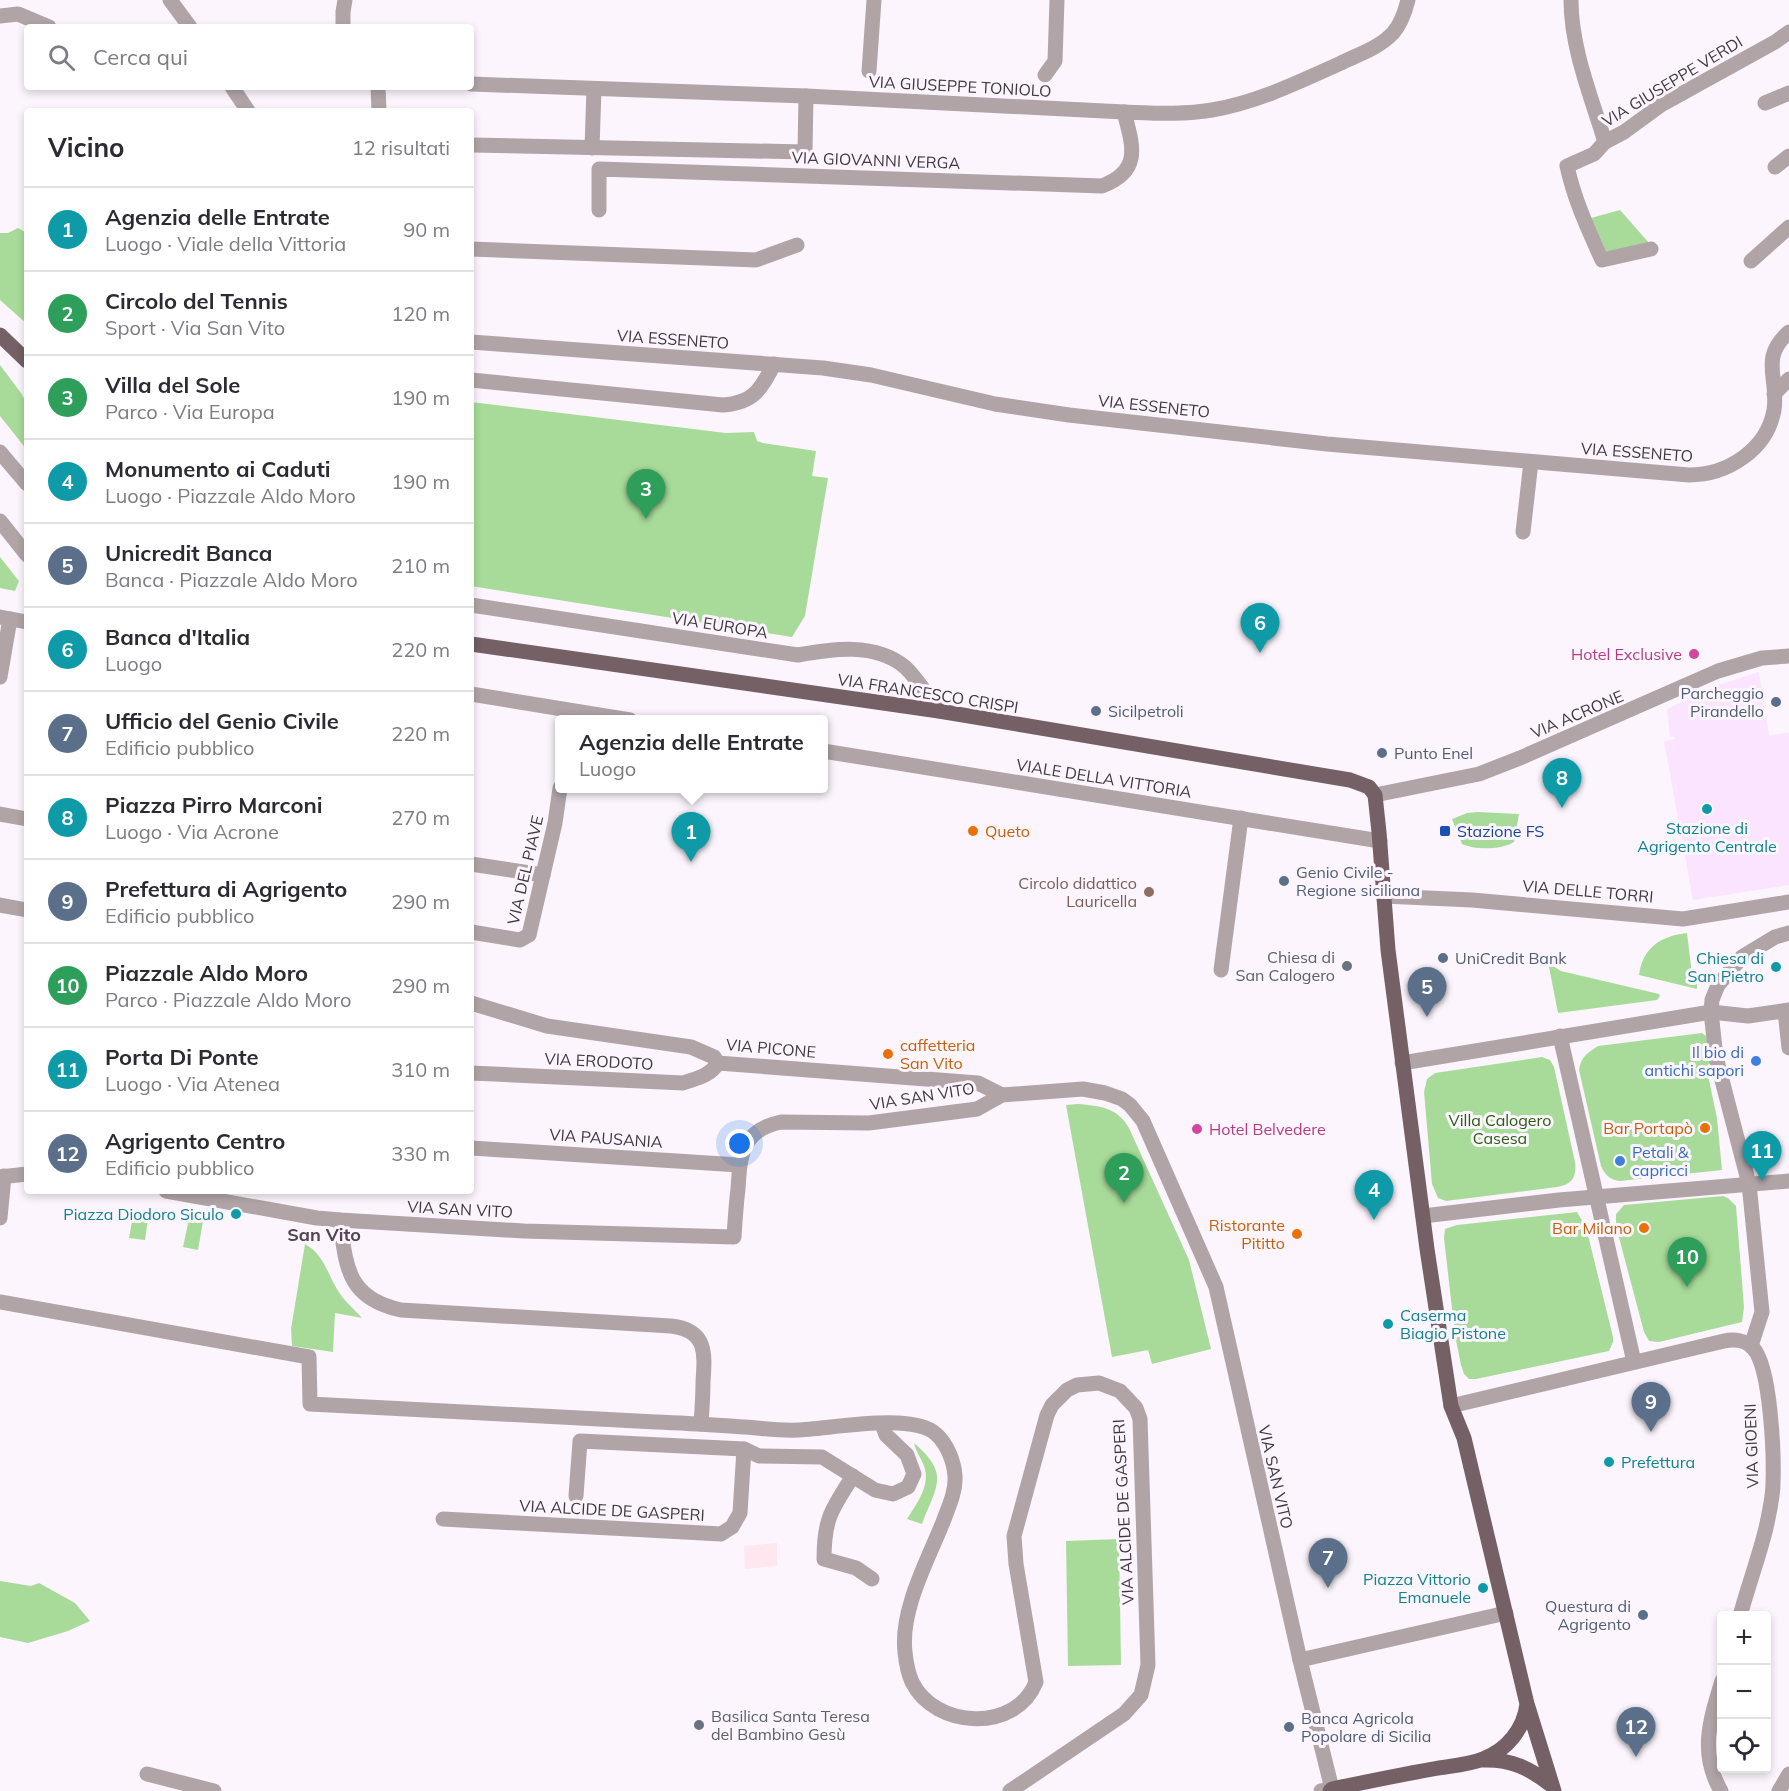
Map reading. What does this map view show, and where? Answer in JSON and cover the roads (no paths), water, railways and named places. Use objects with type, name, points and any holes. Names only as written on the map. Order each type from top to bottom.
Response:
[{"type":"main road","points":[[0,335],[24,358]]},
{"type":"main road","name":"VIA FRANCESCO CRISPI","points":[[474,644],[939,711],[1350,780],[1369,787],[1375,795]]},
{"type":"main road","points":[[1375,795],[1388,950],[1402,1063],[1451,1406],[1464,1438],[1527,1704],[1553,1788]]},
{"type":"main road","points":[[1482,1760],[1500,1749],[1517,1733],[1523,1724],[1527,1704]]},
{"type":"main road","points":[[1328,1790],[1482,1760],[1503,1760],[1519,1764],[1533,1770],[1553,1788]]},
{"type":"street","points":[[170,0],[188,24]]},
{"type":"street","points":[[344,24],[345,0]]},
{"type":"street","points":[[869,71],[874,0]]},
{"type":"street","points":[[1045,75],[1055,61],[1057,0]]},
{"type":"street","name":"VIA GIUSEPPE TONIOLO","points":[[474,84],[806,96],[1124,112],[1209,111],[1248,102],[1286,89],[1374,47],[1384,41],[1400,22],[1408,0]]},
{"type":"street","name":"VIA GIUSEPPE VERDI","points":[[1571,0],[1571,14],[1580,61],[1605,142],[1624,132],[1661,105],[1789,32]]},
{"type":"street","points":[[0,16],[18,14],[42,24]]},
{"type":"street","points":[[592,148],[594,88]]},
{"type":"street","points":[[234,90],[246,108]]},
{"type":"street","points":[[378,90],[379,108]]},
{"type":"street","points":[[1765,103],[1789,93]]},
{"type":"street","points":[[474,145],[805,152],[806,96]]},
{"type":"street","name":"VIA GIOVANNI VERGA","points":[[599,210],[599,169],[1102,186],[1122,176],[1132,158],[1132,143],[1124,112]]},
{"type":"street","points":[[1605,142],[1594,154],[1567,166],[1573,192],[1585,223],[1602,260],[1651,249]]},
{"type":"street","points":[[1775,167],[1789,156]]},
{"type":"street","points":[[1751,261],[1789,226]]},
{"type":"street","points":[[474,249],[756,260],[796,245]]},
{"type":"street","name":"VIA ESSENETO","points":[[474,342],[823,368],[871,375],[995,404],[1069,415],[1327,444],[1689,475],[1712,473],[1729,467],[1745,456],[1769,429],[1774,409],[1782,394],[1772,358],[1776,346],[1789,333]]},
{"type":"street","points":[[474,381],[723,405],[743,402],[753,396],[761,388],[774,364]]},
{"type":"street","points":[[1782,394],[1789,379]]},
{"type":"street","points":[[0,452],[24,480]]},
{"type":"street","points":[[1523,532],[1531,462]]},
{"type":"street","points":[[0,521],[24,551]]},
{"type":"street","name":"VIA EUROPA","points":[[474,605],[798,655],[850,649],[872,652],[892,658],[906,669],[939,711]]},
{"type":"street","points":[[0,677],[5,618],[24,621]]},
{"type":"street","name":"VIA ACRONE","points":[[1375,795],[1479,774],[1718,671],[1762,658],[1789,656]]},
{"type":"street","points":[[474,695],[571,715]]},
{"type":"street","name":"VIALE DELLA VITTORIA","points":[[828,752],[1380,841]]},
{"type":"street","name":"VIA DEL PIAVE","points":[[474,933],[520,940],[529,935],[555,823],[559,793]]},
{"type":"street","points":[[0,814],[24,818]]},
{"type":"street","points":[[1221,970],[1241,818]]},
{"type":"street","points":[[474,864],[543,875]]},
{"type":"street","name":"VIA DELLE TORRI","points":[[1383,896],[1484,900],[1683,919],[1789,902]]},
{"type":"street","points":[[0,905],[24,909]]},
{"type":"street","points":[[1451,1406],[1732,1340],[1751,1346],[1762,1312],[1749,1184],[1716,1057],[1711,1012],[1712,1000],[1718,985],[1742,957],[1775,937],[1789,933]]},
{"type":"street","name":"VIA PICONE","points":[[474,1004],[547,1026],[691,1047],[714,1057],[718,1063],[978,1083],[1002,1095]]},
{"type":"street","points":[[1402,1063],[1711,1012],[1748,1016],[1787,1010],[1789,1048]]},
{"type":"street","points":[[1560,1036],[1634,1362]]},
{"type":"street","name":"VIA ERODOTO","points":[[474,1073],[683,1083],[705,1076],[713,1071],[718,1063]]},
{"type":"street","name":"VIA SAN VITO","points":[[183,1194],[340,1220],[524,1231],[734,1237],[739,1165],[745,1145],[760,1129],[770,1125],[781,1122],[881,1121],[976,1109],[1002,1095],[1083,1089],[1105,1093],[1130,1105],[1143,1121],[1216,1287],[1328,1790]]},
{"type":"street","name":"VIA PAUSANIA","points":[[474,1148],[739,1165]]},
{"type":"street","points":[[0,1218],[2,1177],[24,1174]]},
{"type":"street","points":[[1423,1216],[1597,1196],[1789,1181]]},
{"type":"street","points":[[0,1302],[309,1357],[310,1404],[701,1424],[705,1356],[700,1341],[688,1330],[671,1326],[401,1310],[388,1307],[366,1295],[350,1275],[345,1262],[340,1220]]},
{"type":"street","name":"VIA GIOENI","points":[[1741,1611],[1766,1527],[1773,1484],[1770,1413],[1763,1371],[1758,1355],[1751,1346]]},
{"type":"street","name":"VIA ALCIDE DE GASPERI","points":[[701,1424],[796,1431],[902,1422],[921,1425],[936,1434],[949,1452],[955,1476],[952,1493],[911,1604],[905,1626],[904,1648],[912,1682],[921,1695],[946,1713],[960,1718],[973,1719],[999,1715],[1011,1710],[1031,1692],[1036,1682],[1016,1564],[1014,1536],[1047,1415],[1059,1397],[1077,1385],[1099,1383],[1120,1391],[1136,1408],[1140,1419],[1148,1665],[1141,1695],[1124,1714],[1010,1791]]},
{"type":"street","name":"VIA ALCIDE DE GASPERI","points":[[576,1496],[580,1441],[744,1449],[759,1456],[822,1457],[875,1490],[893,1494],[908,1487],[914,1474],[908,1455],[886,1435],[882,1424]]},
{"type":"street","name":"VIA ALCIDE DE GASPERI","points":[[443,1519],[721,1534],[732,1527],[740,1513],[744,1449]]},
{"type":"street","points":[[853,1476],[832,1509],[824,1533],[824,1559],[856,1568],[872,1579]]},
{"type":"street","points":[[1300,1660],[1506,1613]]},
{"type":"street","points":[[1717,1698],[1708,1739],[1712,1773],[1720,1791]]},
{"type":"street","points":[[147,1774],[214,1791]]},
{"type":"street","points":[[1779,1791],[1789,1774]]},
{"type":"place","name":"Villa del Sole","points":[[646,519]]},
{"type":"place","name":"Banca d'Italia","points":[[1260,653]]},
{"type":"place","name":"Hotel Exclusive","points":[[1694,654]]},
{"type":"place","name":"Parcheggio Pirandello","points":[[1776,702]]},
{"type":"place","name":"Sicilpetroli","points":[[1096,711]]},
{"type":"place","name":"Punto Enel","points":[[1382,753]]},
{"type":"place","name":"Piazza Pirro Marconi","points":[[1562,808]]},
{"type":"place","name":"Stazione di Agrigento Centrale","points":[[1707,809]]},
{"type":"place","name":"Queto","points":[[973,831]]},
{"type":"place","name":"Stazione FS","points":[[1445,831]]},
{"type":"place","name":"Agenzia delle Entrate","points":[[691,862]]},
{"type":"place","name":"Genio Civile - Regione siciliana","points":[[1284,881]]},
{"type":"place","name":"Circolo didattico Lauricella","points":[[1149,892]]},
{"type":"place","name":"UniCredit Bank","points":[[1443,958]]},
{"type":"place","name":"Chiesa di San Calogero","points":[[1347,966]]},
{"type":"place","name":"Chiesa di San Pietro","points":[[1776,967]]},
{"type":"place","name":"Unicredit Banca","points":[[1427,1017]]},
{"type":"place","name":"caffetteria San Vito","points":[[888,1054]]},
{"type":"place","name":"Il bio di antichi sapori","points":[[1756,1061]]},
{"type":"place","name":"Bar Portapò","points":[[1705,1128]]},
{"type":"place","name":"Hotel Belvedere","points":[[1197,1129]]},
{"type":"place","name":"Petali & capricci","points":[[1620,1161]]},
{"type":"place","name":"Porta Di Ponte","points":[[1762,1181]]},
{"type":"place","name":"Circolo del Tennis","points":[[1124,1203]]},
{"type":"place","name":"Piazza Diodoro Siculo","points":[[236,1214]]},
{"type":"place","name":"Monumento ai Caduti","points":[[1374,1220]]},
{"type":"place","name":"Bar Milano","points":[[1644,1228]]},
{"type":"place","name":"Ristorante Pititto","points":[[1297,1234]]},
{"type":"place","name":"Piazzale Aldo Moro","points":[[1687,1287]]},
{"type":"place","name":"Caserma Biagio Pistone","points":[[1388,1324]]},
{"type":"place","name":"Prefettura di Agrigento","points":[[1651,1432]]},
{"type":"place","name":"Prefettura","points":[[1609,1462]]},
{"type":"place","name":"Ufficio del Genio Civile","points":[[1328,1588]]},
{"type":"place","name":"Piazza Vittorio Emanuele","points":[[1483,1588]]},
{"type":"place","name":"Questura di Agrigento","points":[[1643,1615]]},
{"type":"place","name":"Basilica Santa Teresa del Bambino Gesù","points":[[699,1725]]},
{"type":"place","name":"Banca Agricola Popolare di Sicilia","points":[[1289,1727]]},
{"type":"place","name":"Agrigento Centro","points":[[1636,1757]]},
{"type":"district","name":"San Vito","points":[[324,1235]]},
{"type":"park label","name":"Villa Calogero Casesa","points":[[1500,1129]]}]
